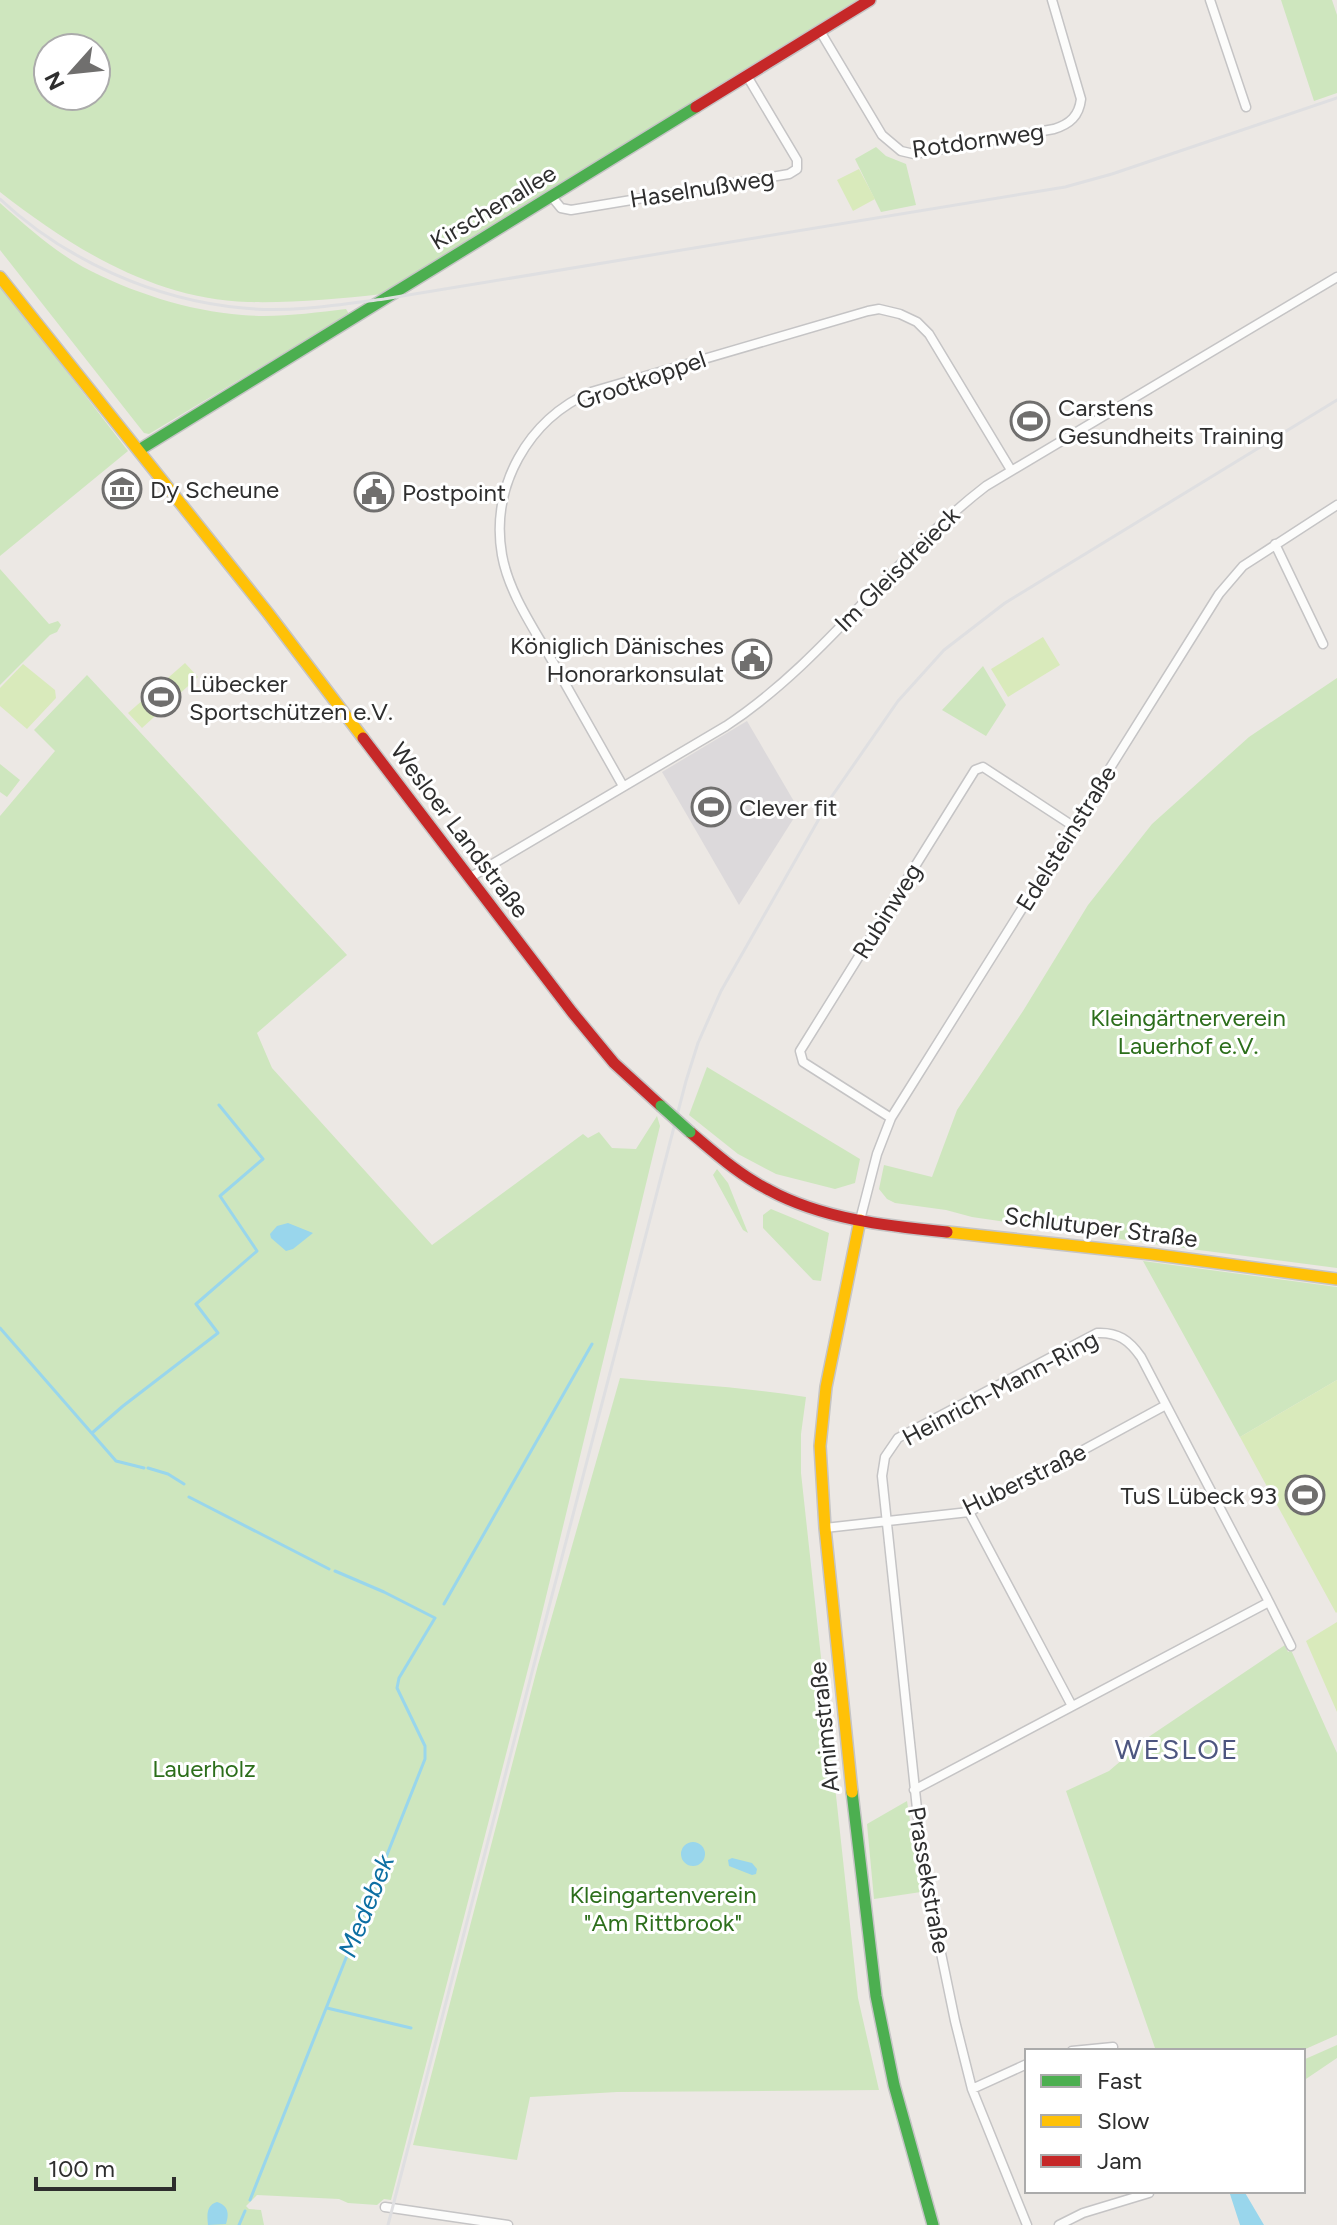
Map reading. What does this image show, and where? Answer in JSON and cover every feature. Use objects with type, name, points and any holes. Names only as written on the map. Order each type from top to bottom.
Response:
[{"type":"main road","name":"Kirschenallee","points":[[139,450],[870,0]]},
{"type":"main road","name":"Wesloer Landstraße","points":[[0,277],[268,613],[614,1063],[690,1132],[756,1183],[787,1199],[860,1220]]},
{"type":"main road","name":"Schlutuper Straße","points":[[860,1220],[1337,1279]]},
{"type":"main road","name":"Arnimstraße","points":[[860,1220],[826,1387],[820,1446],[825,1528],[860,1873],[876,1996],[894,2085],[933,2225]]},
{"type":"street","name":"Rotdornweg","points":[[820,31],[886,141],[901,151],[914,154],[1054,129],[1071,122],[1080,110],[1081,99],[1052,0]]},
{"type":"street","points":[[1210,0],[1246,107]]},
{"type":"street","name":"Haselnußweg","points":[[552,197],[561,208],[571,210],[789,174],[797,169],[797,160],[747,76]]},
{"type":"street","name":"Im Gleisdreieck","points":[[469,878],[726,726],[775,691],[963,503],[1011,470],[1337,277]]},
{"type":"street","name":"Grootkoppel","points":[[623,786],[524,612],[502,557],[499,520],[515,463],[536,431],[565,406],[591,392],[742,347],[868,311],[889,311],[910,318],[929,334],[1011,470]]},
{"type":"street","name":"Edelsteinstraße","points":[[860,1220],[877,1154],[891,1118],[1219,594],[1239,570],[1337,505]]},
{"type":"street","points":[[1275,544],[1323,644]]},
{"type":"street","name":"Rubinweg","points":[[891,1118],[803,1062],[800,1051],[979,767],[1073,826]]},
{"type":"street","name":"Heinrich-Mann-Ring","points":[[887,1522],[882,1476],[885,1457],[898,1438],[1097,1333],[1110,1332],[1125,1338],[1134,1347],[1291,1646]]},
{"type":"street","name":"Huberstraße","points":[[825,1528],[969,1512],[1166,1405]]},
{"type":"street","points":[[969,1512],[1072,1706]]},
{"type":"street","name":"Prassekstraße","points":[[887,1522],[923,1866],[972,2089],[1027,2225]]},
{"type":"street","points":[[914,1790],[1269,1602]]},
{"type":"street","points":[[1092,2049],[1113,2047]]},
{"type":"street","points":[[972,2089],[1025,2065]]},
{"type":"street","points":[[1059,2225],[1083,2213],[1149,2193]]},
{"type":"street","points":[[385,2207],[508,2225]]},
{"type":"shaded area","points":[[747,721],[799,810],[739,905],[662,772]]},
{"type":"green space","points":[[0,0],[857,0],[382,294],[282,302],[213,299],[147,281],[115,267],[27,213],[0,192]]},
{"type":"green space","points":[[1281,0],[1332,0],[1337,15],[1337,93],[1314,101]]},
{"type":"green space","points":[[876,147],[886,156],[906,164],[916,205],[881,212],[855,159]]},
{"type":"green space","points":[[859,169],[875,199],[853,211],[837,180]]},
{"type":"green space","points":[[0,203],[50,245],[83,267],[160,299],[242,315],[346,309],[349,314],[149,434],[144,433],[0,250]]},
{"type":"green space","points":[[0,285],[128,451],[0,556]]},
{"type":"green space","points":[[0,569],[49,624],[58,621],[61,625],[0,685]]},
{"type":"green space","points":[[1043,637],[1060,665],[1008,697],[991,669]]},
{"type":"green space","name":"Lübecker Sportschützen e.V.","points":[[185,663],[198,677],[142,728],[128,713]]},
{"type":"green space","points":[[23,664],[55,690],[56,698],[27,729],[0,706],[0,688]]},
{"type":"green space","points":[[983,666],[1006,705],[986,736],[942,710]]},
{"type":"green space","name":"Lauerholz","points":[[87,675],[347,955],[257,1033],[272,1068],[432,1245],[583,1134],[588,1138],[599,1132],[612,1148],[636,1149],[657,1116],[660,1126],[536,1638],[391,2200],[384,2199],[377,2205],[348,2203],[339,2199],[257,2195],[246,2206],[261,2210],[264,2225],[0,2225],[0,816],[55,751],[34,730]]},
{"type":"green space","name":"Kleingärtnerverein Lauerhof e.V.","points":[[1337,678],[1337,1268],[972,1217],[887,1199],[879,1189],[884,1165],[932,1177],[957,1110],[1088,905],[1152,824],[1249,737]]},
{"type":"green space","points":[[0,764],[20,780],[7,797],[0,792]]},
{"type":"green space","points":[[707,1067],[860,1159],[855,1183],[835,1189],[776,1174],[738,1154],[689,1115]]},
{"type":"green space","points":[[717,1169],[728,1183],[748,1233],[743,1230],[713,1175]]},
{"type":"green space","points":[[771,1209],[829,1233],[821,1281],[813,1280],[763,1228],[763,1215]]},
{"type":"green space","points":[[1143,1261],[1337,1287],[1337,1380],[1240,1437]]},
{"type":"green space","name":"Kleingartenverein \"Am Rittbrook\"","points":[[620,1378],[806,1397],[801,1434],[801,1473],[858,1998],[879,2090],[617,2092],[530,2097],[517,2160],[413,2145],[538,1665]]},
{"type":"green space","name":"TuS Lübeck 93","points":[[1337,1380],[1337,1612],[1336,1613],[1240,1437]]},
{"type":"green space","points":[[1337,1622],[1337,1712],[1306,1641]]},
{"type":"green space","points":[[1285,1645],[1288,1652],[1291,1650],[1337,1753],[1337,2035],[1305,2049],[1155,2049],[1066,1791],[1109,1771],[1150,1736]]},
{"type":"green space","points":[[907,1801],[921,1892],[874,1899],[867,1824]]},
{"type":"green space","points":[[1337,2045],[1337,2058],[1305,2080],[1305,2059]]},
{"type":"water","points":[[288,1223],[313,1233],[286,1251],[270,1234],[277,1226]]},
{"type":"water","points":[[693,1842],[701,1846],[705,1854],[701,1862],[693,1866],[685,1862],[681,1854],[685,1846]]},
{"type":"water","points":[[732,1858],[752,1863],[757,1869],[756,1874],[729,1866],[728,1860]]},
{"type":"water","points":[[1230,2193],[1245,2193],[1264,2225],[1240,2225]]},
{"type":"water","points":[[217,2202],[227,2211],[226,2224],[208,2225],[209,2208]]},
{"type":"waterway","points":[[92,1433],[218,1333],[196,1304],[257,1251],[220,1196],[263,1159],[219,1105]]},
{"type":"waterway","points":[[0,1328],[116,1461],[144,1468]]},
{"type":"waterway","name":"Medebek","points":[[444,1604],[592,1344]]},
{"type":"waterway","points":[[148,1468],[168,1474],[184,1484]]},
{"type":"waterway","points":[[189,1497],[329,1569]]},
{"type":"waterway","name":"Medebek","points":[[250,2200],[425,1759],[425,1746],[397,1688],[399,1678],[435,1618],[335,1571]]},
{"type":"waterway","points":[[327,2008],[411,2028]]},
{"type":"waterway","name":"Medebek","points":[[239,2225],[245,2211]]},
{"type":"railway","points":[[0,199],[53,241],[112,273],[144,286],[210,304],[278,310],[314,308],[1065,187],[1337,98]]},
{"type":"railway","points":[[388,2225],[686,1081],[698,1043],[721,991],[832,796],[898,701],[944,650],[1005,603],[1337,400]]},
{"type":"traffic: fast","points":[[139,450],[696,107]]},
{"type":"traffic: fast","points":[[661,1106],[690,1132]]},
{"type":"traffic: fast","points":[[852,1792],[876,1996],[894,2085],[933,2225]]},
{"type":"traffic: slow","points":[[0,277],[268,613],[363,738]]},
{"type":"traffic: slow","points":[[852,1792],[825,1528],[820,1446],[826,1387],[860,1220]]},
{"type":"traffic: slow","points":[[947,1232],[1151,1254],[1337,1279]]},
{"type":"traffic: jam","points":[[696,107],[870,0]]},
{"type":"traffic: jam","points":[[363,738],[572,1012],[614,1063],[661,1106]]},
{"type":"traffic: jam","points":[[690,1132],[748,1178],[789,1200],[855,1220],[947,1232]]},
{"type":"place","name":"Carstens Gesundheits Training","points":[[1030,421]]},
{"type":"place","name":"Dy Scheune","points":[[122,489]]},
{"type":"place","name":"Postpoint","points":[[374,492]]},
{"type":"place","name":"Königlich Dänisches Honorarkonsulat","points":[[752,659]]},
{"type":"place","name":"Lübecker Sportschützen e.V.","points":[[161,697]]},
{"type":"place","name":"Clever fit","points":[[711,807]]},
{"type":"place","name":"TuS Lübeck 93","points":[[1305,1495]]},
{"type":"district","name":"WESLOE","points":[[1177,1749]]}]
